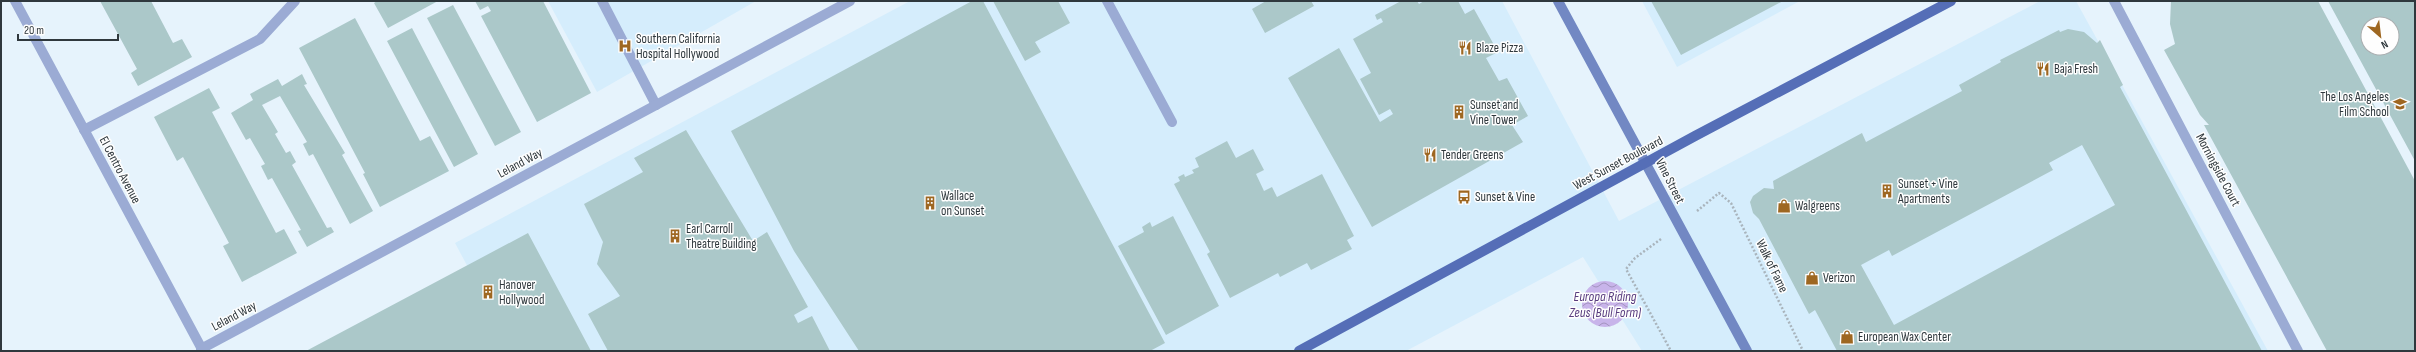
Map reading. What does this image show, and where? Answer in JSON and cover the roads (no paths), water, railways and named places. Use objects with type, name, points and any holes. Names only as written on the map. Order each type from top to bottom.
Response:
[{"type":"main road","name":"Vine Street","points":[[1558,1],[1747,351]]},
{"type":"main road","name":"West Sunset Boulevard","points":[[1299,351],[1951,1]]},
{"type":"street","name":"El Centro Avenue","points":[[15,1],[202,350]]},
{"type":"street","points":[[84,130],[260,39],[295,1]]},
{"type":"street","points":[[602,1],[656,105]]},
{"type":"street","name":"Leland Way","points":[[202,350],[850,1]]},
{"type":"street","points":[[1107,1],[1172,122]]},
{"type":"street","name":"Morningside Court","points":[[2114,1],[2298,351]]},
{"type":"water","name":"Europa Riding Zeus (Bull Form)","points":[[1605,281],[1618,285],[1624,291],[1628,304],[1624,317],[1618,323],[1605,327],[1592,323],[1586,317],[1582,304],[1586,291],[1592,285]]},
{"type":"place","name":"Southern California Hospital Hollywood","points":[[625,46]]},
{"type":"place","name":"Blaze Pizza","points":[[1465,48]]},
{"type":"place","name":"Baja Fresh","points":[[2043,69]]},
{"type":"place","name":"The Los Angeles Film School","points":[[2400,104]]},
{"type":"place","name":"Sunset and Vine Tower","points":[[1459,112]]},
{"type":"place","name":"Tender Greens","points":[[1430,155]]},
{"type":"place","name":"Sunset + Vine Apartments","points":[[1887,191]]},
{"type":"place","name":"Sunset & Vine","points":[[1464,197]]},
{"type":"place","name":"Wallace on Sunset","points":[[930,203]]},
{"type":"place","name":"Walgreens","points":[[1784,206]]},
{"type":"place","name":"Earl Carroll Theatre Building","points":[[675,236]]},
{"type":"place","name":"Verizon","points":[[1812,278]]},
{"type":"place","name":"Hanover Hollywood","points":[[488,292]]},
{"type":"place","name":"European Wax Center","points":[[1847,337]]}]
